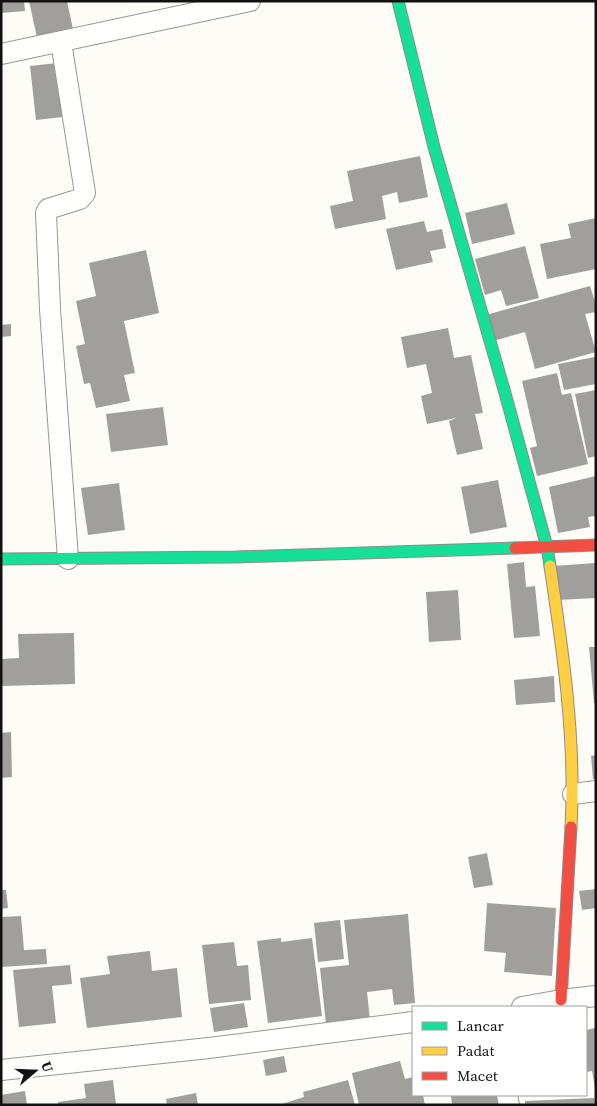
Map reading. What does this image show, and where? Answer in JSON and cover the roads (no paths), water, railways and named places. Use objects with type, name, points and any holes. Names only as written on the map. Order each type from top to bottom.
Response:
[{"type":"street","points":[[1,54],[250,1]]},
{"type":"street","points":[[398,1],[434,147],[547,547],[566,674],[573,794],[561,1000]]},
{"type":"street","points":[[61,42],[86,193],[80,200],[48,209],[46,213],[50,309],[68,559]]},
{"type":"street","points":[[1,559],[236,558],[596,545]]},
{"type":"street","points":[[573,794],[596,791]]},
{"type":"street","points":[[528,1006],[596,996]]},
{"type":"street","points":[[1,1070],[209,1048],[412,1022]]}]
